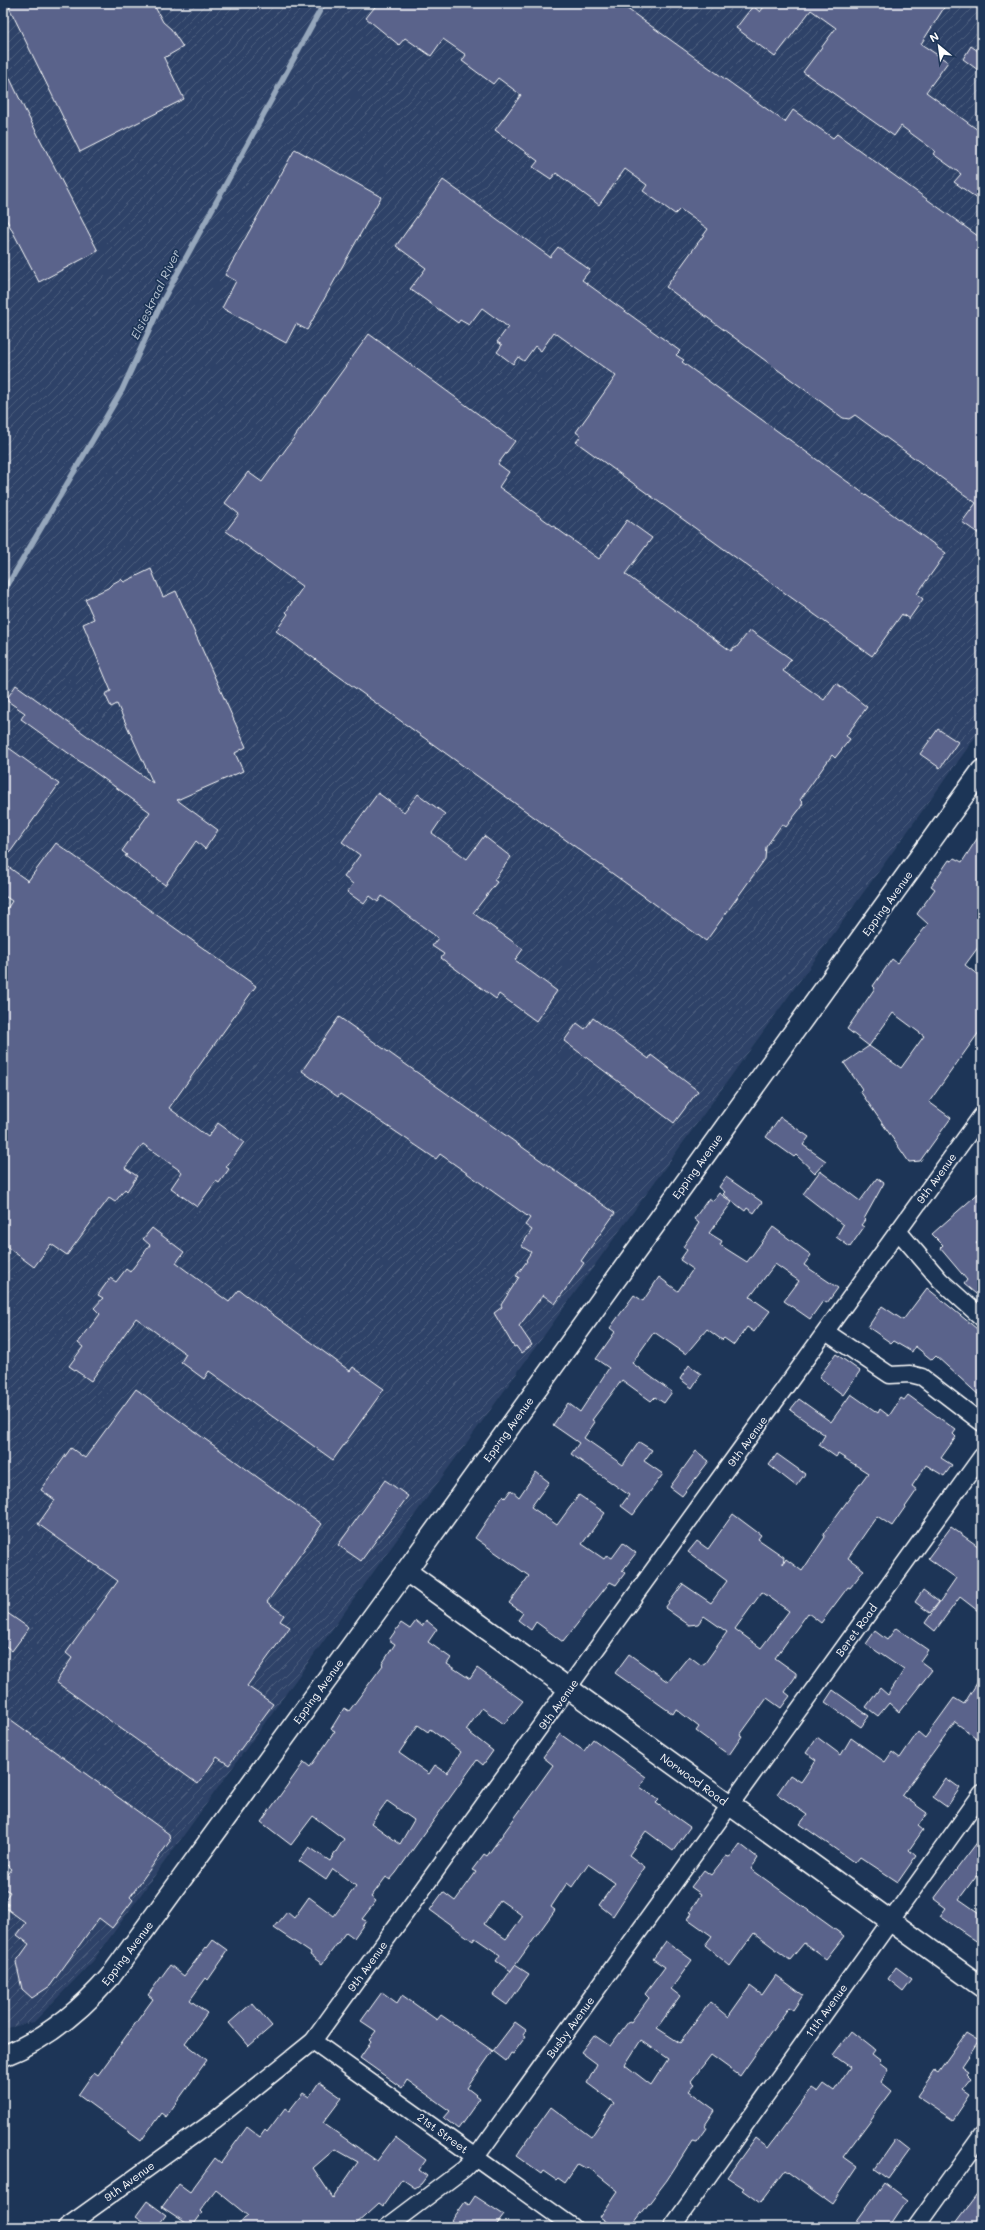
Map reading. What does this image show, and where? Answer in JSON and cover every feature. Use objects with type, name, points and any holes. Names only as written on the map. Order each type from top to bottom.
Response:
[{"type":"street","name":"Epping Avenue","points":[[3,2056],[21,2048],[78,2011],[110,1977],[406,1571],[982,770]]},
{"type":"street","name":"9th Avenue","points":[[66,2227],[215,2120],[313,2041],[982,1114]]},
{"type":"street","points":[[898,1232],[940,1280],[982,1318]]},
{"type":"street","points":[[826,1332],[890,1374],[910,1374],[922,1378],[982,1423]]},
{"type":"street","name":"Beret Road","points":[[730,1805],[982,1456]]},
{"type":"street","name":"Norwood Road","points":[[406,1571],[982,1987]]},
{"type":"street","name":"11th Avenue","points":[[672,2227],[982,1793]]},
{"type":"street","name":"Busby Avenue","points":[[387,2227],[464,2170],[476,2157],[730,1805]]},
{"type":"street","name":"21st Street","points":[[313,2041],[573,2227]]},
{"type":"street","points":[[916,2227],[982,2135]]},
{"type":"shaded area","points":[[3,3],[982,3],[982,728],[93,1961],[34,2022],[3,2029]]},
{"type":"building","points":[[7,3],[146,3],[149,7],[154,5],[163,22],[171,29],[183,47],[164,58],[184,99],[80,152]]},
{"type":"building","points":[[378,3],[619,3],[785,122],[793,110],[833,138],[837,134],[982,239],[982,536],[962,522],[976,503],[855,415],[849,419],[843,418],[666,287],[708,229],[680,209],[675,214],[643,191],[647,185],[625,169],[599,205],[556,173],[551,179],[533,167],[538,161],[495,130],[521,95],[498,78],[493,84],[462,61],[466,55],[443,39],[431,56],[405,38],[399,45],[366,18]]},
{"type":"building","points":[[767,3],[947,3],[921,44],[948,62],[926,92],[982,133],[982,202],[954,182],[961,174],[933,154],[935,151],[901,126],[894,136],[803,72],[836,28],[811,10],[775,57],[736,28],[753,6],[760,12]]},
{"type":"building","points":[[971,46],[982,54],[982,73],[963,59]]},
{"type":"building","points":[[3,64],[25,110],[98,251],[39,282],[3,213]]},
{"type":"building","points":[[295,149],[381,197],[307,330],[296,324],[286,343],[222,308],[236,281],[225,275]]},
{"type":"building","points":[[443,180],[550,257],[558,247],[590,270],[582,280],[680,351],[676,355],[684,360],[682,362],[946,553],[917,594],[923,599],[909,619],[902,614],[872,656],[576,442],[581,436],[576,432],[616,376],[554,332],[541,351],[535,346],[524,361],[518,357],[513,364],[497,352],[502,345],[497,342],[508,327],[482,308],[469,325],[460,320],[458,323],[410,289],[426,268],[396,246]]},
{"type":"building","points":[[369,334],[515,441],[498,464],[509,472],[499,487],[599,559],[627,520],[652,538],[625,574],[731,651],[734,647],[736,648],[750,630],[791,659],[783,671],[824,700],[836,683],[867,707],[846,736],[850,739],[835,758],[832,755],[800,800],[803,803],[786,827],[782,824],[766,847],[765,859],[706,941],[276,631],[288,614],[286,612],[303,587],[226,531],[239,514],[225,503],[248,472],[262,482]]},
{"type":"building","points":[[151,569],[163,597],[176,591],[246,747],[235,753],[243,771],[177,800],[218,830],[205,849],[196,841],[165,885],[125,856],[127,855],[122,851],[150,812],[21,719],[25,713],[6,700],[16,685],[153,783],[117,704],[111,707],[105,694],[111,691],[83,624],[94,619],[85,599],[108,588],[121,579],[124,582]]},
{"type":"building","points":[[938,729],[958,742],[940,768],[920,754]]},
{"type":"building","points":[[9,748],[59,784],[3,862],[3,757]]},
{"type":"building","points":[[378,793],[404,812],[418,794],[445,814],[432,833],[467,859],[484,836],[511,857],[494,880],[497,882],[473,913],[523,949],[515,960],[557,991],[536,1021],[499,994],[496,999],[441,958],[444,954],[432,946],[438,938],[382,896],[378,902],[370,896],[364,904],[347,892],[353,884],[344,877],[360,855],[342,842]]},
{"type":"building","points":[[982,831],[982,942],[965,965],[982,978],[982,1028],[929,1102],[951,1118],[920,1161],[909,1162],[860,1091],[862,1089],[844,1063],[869,1046],[847,1029],[875,988],[873,986],[892,959],[897,963],[928,924],[917,914],[935,889],[931,886],[949,860],[952,861],[954,858],[962,862]],"holes":[[[893,1013],[924,1036],[901,1068],[869,1046]]]},
{"type":"building","points":[[56,843],[256,986],[169,1108],[208,1137],[218,1123],[244,1142],[226,1167],[229,1169],[219,1183],[216,1181],[197,1207],[171,1188],[182,1172],[143,1144],[125,1168],[137,1176],[127,1191],[125,1189],[115,1202],[109,1198],[67,1255],[51,1244],[34,1267],[3,1244],[3,915],[12,901],[3,895],[3,863],[28,881]]},
{"type":"building","points":[[339,1017],[615,1213],[581,1261],[584,1263],[555,1304],[543,1295],[519,1326],[532,1345],[521,1353],[516,1346],[514,1347],[494,1313],[502,1307],[501,1305],[519,1277],[516,1276],[527,1261],[526,1260],[531,1252],[521,1246],[532,1230],[525,1225],[530,1218],[440,1154],[436,1159],[340,1094],[338,1097],[302,1071]]},
{"type":"building","points":[[593,1018],[649,1059],[651,1055],[698,1091],[674,1123],[564,1041],[577,1023],[585,1029]]},
{"type":"building","points":[[780,1117],[809,1137],[803,1145],[826,1161],[815,1173],[796,1155],[794,1157],[766,1137]]},
{"type":"building","points":[[820,1171],[860,1201],[877,1178],[884,1183],[861,1225],[864,1227],[850,1247],[836,1237],[843,1225],[803,1194]]},
{"type":"building","points":[[726,1177],[762,1202],[754,1213],[747,1208],[745,1211],[723,1194],[725,1192],[719,1187]]},
{"type":"building","points":[[982,1190],[982,1240],[976,1243],[982,1250],[982,1299],[964,1284],[967,1280],[940,1248],[943,1245],[932,1234]]},
{"type":"building","points":[[719,1193],[732,1202],[709,1233],[722,1241],[720,1245],[747,1262],[773,1227],[811,1255],[804,1265],[838,1288],[827,1303],[823,1301],[810,1319],[784,1301],[799,1281],[775,1264],[750,1297],[770,1311],[754,1332],[747,1327],[734,1345],[724,1338],[722,1340],[707,1329],[686,1354],[654,1332],[632,1363],[672,1392],[664,1403],[655,1397],[651,1401],[622,1380],[592,1420],[595,1422],[584,1438],[623,1465],[639,1442],[652,1450],[644,1461],[663,1474],[633,1515],[621,1506],[629,1495],[571,1454],[579,1443],[553,1425],[568,1403],[580,1412],[609,1368],[596,1359],[615,1332],[610,1328],[634,1295],[643,1301],[659,1277],[678,1291],[693,1269],[680,1260],[687,1250],[683,1247],[699,1223],[694,1219],[709,1198],[713,1201]]},
{"type":"building","points":[[152,1228],[184,1252],[176,1263],[229,1302],[239,1290],[350,1371],[353,1367],[384,1389],[333,1460],[209,1371],[204,1379],[181,1362],[186,1354],[136,1318],[91,1381],[69,1366],[83,1347],[78,1343],[100,1314],[94,1308],[103,1298],[98,1295],[110,1278],[116,1282],[126,1269],[130,1272],[150,1245],[143,1239]]},
{"type":"building","points":[[927,1288],[982,1333],[982,1398],[936,1356],[932,1360],[915,1346],[912,1352],[893,1341],[891,1343],[868,1327],[882,1306],[903,1320]]},
{"type":"building","points":[[836,1354],[860,1371],[843,1395],[819,1377]]},
{"type":"building","points":[[689,1365],[701,1374],[692,1388],[680,1379]]},
{"type":"building","points":[[136,1389],[322,1524],[267,1602],[284,1615],[280,1621],[290,1627],[247,1686],[273,1704],[229,1765],[217,1757],[198,1784],[56,1682],[72,1658],[66,1653],[118,1581],[38,1524],[55,1500],[41,1490],[71,1448],[85,1458]]},
{"type":"building","points":[[851,1394],[878,1413],[880,1409],[889,1416],[901,1398],[904,1400],[908,1395],[956,1430],[953,1434],[956,1437],[941,1458],[952,1465],[944,1476],[926,1465],[912,1486],[917,1490],[892,1526],[877,1516],[848,1558],[864,1570],[850,1588],[848,1587],[821,1623],[808,1613],[775,1658],[796,1673],[796,1676],[785,1692],[790,1696],[781,1708],[767,1698],[740,1735],[742,1736],[729,1755],[696,1731],[699,1727],[676,1709],[673,1714],[615,1673],[629,1654],[668,1682],[689,1656],[701,1665],[705,1663],[727,1632],[704,1616],[698,1624],[689,1625],[665,1608],[683,1584],[711,1603],[727,1581],[688,1552],[697,1541],[708,1549],[733,1514],[761,1535],[758,1539],[784,1557],[783,1564],[786,1559],[802,1571],[825,1537],[823,1534],[868,1473],[838,1454],[836,1457],[819,1445],[825,1435],[790,1410],[799,1399],[831,1422]],"holes":[[[762,1592],[789,1611],[761,1648],[735,1629]]]},
{"type":"building","points":[[696,1451],[709,1461],[682,1496],[670,1487]]},
{"type":"building","points":[[777,1454],[805,1474],[796,1486],[769,1465]]},
{"type":"building","points":[[536,1472],[549,1482],[531,1507],[557,1525],[579,1495],[605,1513],[582,1544],[604,1559],[607,1555],[612,1558],[623,1543],[636,1553],[622,1571],[625,1573],[616,1585],[610,1582],[563,1642],[536,1622],[531,1630],[518,1620],[523,1613],[509,1603],[529,1576],[475,1538],[503,1496],[505,1498],[511,1490],[519,1497]]},
{"type":"building","points":[[385,1480],[408,1496],[361,1561],[338,1545]]},
{"type":"building","points":[[951,1527],[982,1549],[982,1614],[960,1597],[935,1631],[925,1623],[956,1578],[928,1558]]},
{"type":"building","points":[[923,1590],[939,1602],[930,1613],[915,1602]]},
{"type":"building","points":[[3,1610],[29,1628],[12,1651],[3,1644]]},
{"type":"building","points":[[426,1620],[437,1629],[428,1642],[451,1658],[447,1664],[470,1679],[477,1668],[523,1701],[504,1724],[482,1708],[466,1730],[493,1751],[483,1765],[477,1760],[396,1873],[390,1880],[386,1877],[371,1897],[376,1901],[362,1919],[366,1921],[354,1938],[346,1932],[322,1964],[310,1955],[311,1953],[274,1928],[287,1912],[294,1918],[309,1897],[334,1916],[356,1886],[333,1869],[326,1880],[299,1861],[309,1847],[330,1861],[344,1839],[313,1816],[291,1845],[261,1822],[304,1762],[310,1767],[335,1731],[331,1729],[344,1708],[349,1711],[383,1665],[382,1664],[395,1644],[389,1640],[401,1623],[410,1629],[416,1621],[422,1626]],"holes":[[[418,1725],[428,1732],[430,1729],[461,1752],[447,1773],[435,1765],[429,1774],[399,1753]],[[387,1801],[414,1820],[400,1844],[371,1823]]]},
{"type":"building","points":[[896,1628],[928,1650],[920,1661],[932,1670],[899,1712],[889,1703],[878,1716],[866,1707],[880,1688],[888,1695],[904,1670],[866,1644],[875,1631],[887,1640]]},
{"type":"building","points":[[982,1675],[982,1742],[955,1722],[902,1795],[927,1813],[918,1826],[923,1830],[909,1850],[916,1856],[898,1882],[860,1857],[855,1863],[800,1824],[807,1815],[777,1794],[790,1775],[801,1782],[816,1760],[806,1753],[817,1737],[841,1755],[851,1738],[885,1762],[892,1752],[900,1758],[918,1732],[925,1738],[954,1698],[964,1704]]},
{"type":"building","points":[[833,1690],[869,1716],[861,1727],[825,1702]]},
{"type":"building","points":[[3,1714],[169,1834],[170,1841],[130,1897],[133,1900],[112,1928],[99,1918],[50,1986],[32,1998],[22,1989],[16,1962],[29,1944],[17,1935],[26,1923],[6,1908],[8,1904],[4,1901],[10,1892],[3,1888],[3,1881],[12,1869],[3,1862]]},
{"type":"building","points":[[560,1734],[584,1751],[593,1739],[646,1777],[640,1787],[659,1800],[656,1803],[690,1827],[673,1851],[646,1831],[629,1855],[645,1867],[613,1916],[599,1905],[615,1883],[588,1864],[572,1887],[567,1883],[551,1907],[555,1910],[511,1971],[496,1961],[500,1955],[475,1938],[473,1941],[430,1910],[443,1892],[455,1901],[476,1872],[472,1870],[484,1854],[487,1856],[553,1765],[543,1757]],"holes":[[[500,1900],[523,1916],[506,1939],[484,1924]]]},
{"type":"building","points":[[946,1778],[960,1788],[947,1807],[933,1797]]},
{"type":"building","points":[[982,1836],[982,1868],[959,1899],[982,1915],[982,1945],[940,1916],[946,1908],[934,1899]]},
{"type":"building","points":[[740,1844],[758,1858],[751,1869],[844,1936],[826,1959],[804,1943],[790,1960],[754,1933],[730,1966],[705,1945],[712,1936],[688,1919],[692,1913],[690,1912],[701,1894],[691,1887],[704,1870],[711,1875],[726,1856],[729,1857],[732,1855]]},
{"type":"building","points":[[213,1940],[227,1950],[223,1956],[224,1957],[208,1980],[206,1978],[190,2000],[207,2013],[185,2043],[207,2060],[166,2117],[161,2113],[141,2141],[78,2095],[94,2072],[98,2075],[153,1999],[148,1995],[170,1965],[184,1976]]},
{"type":"building","points":[[666,1941],[692,1960],[671,1989],[680,1996],[657,2028],[680,2043],[710,2002],[728,2017],[750,1986],[762,1995],[776,1975],[803,1995],[793,2010],[789,2007],[740,2076],[711,2055],[691,2081],[695,2084],[689,2091],[715,2110],[705,2125],[707,2128],[697,2142],[692,2141],[667,2180],[631,2227],[614,2227],[600,2217],[618,2191],[588,2167],[587,2169],[578,2164],[565,2183],[558,2178],[556,2180],[543,2171],[541,2174],[516,2156],[551,2107],[591,2137],[614,2103],[587,2083],[597,2064],[581,2052],[594,2035],[610,2046],[629,2021],[631,2022],[649,1998],[645,1994],[665,1967],[653,1959]],"holes":[[[641,2040],[668,2059],[651,2085],[625,2065]]]},
{"type":"building","points":[[515,1965],[529,1974],[507,2005],[493,1995]]},
{"type":"building","points":[[896,1967],[912,1979],[903,1991],[888,1979]]},
{"type":"building","points":[[382,1992],[397,2003],[402,1995],[437,2020],[441,2015],[493,2051],[467,2088],[480,2098],[458,2129],[444,2118],[450,2111],[407,2080],[402,2088],[360,2058],[371,2042],[369,2040],[376,2031],[361,2021]]},
{"type":"building","points":[[252,2003],[272,2026],[249,2046],[229,2023]]},
{"type":"building","points":[[515,2022],[526,2030],[523,2034],[526,2036],[506,2061],[493,2051]]},
{"type":"building","points":[[851,2031],[875,2050],[872,2054],[881,2061],[879,2063],[888,2070],[881,2082],[892,2091],[843,2157],[857,2167],[832,2204],[785,2170],[760,2203],[742,2190],[744,2188],[727,2177],[755,2138],[768,2148],[812,2088],[818,2092],[824,2084],[834,2091],[850,2067],[833,2055]]},
{"type":"building","points":[[966,2033],[979,2041],[962,2066],[969,2071],[967,2074],[972,2079],[963,2090],[970,2095],[953,2120],[917,2096],[935,2070],[938,2072]]},
{"type":"building","points":[[319,2082],[342,2098],[323,2123],[377,2161],[395,2137],[426,2160],[419,2170],[427,2176],[421,2184],[415,2188],[402,2179],[383,2206],[379,2203],[353,2227],[233,2227],[248,2216],[216,2190],[200,2211],[202,2213],[192,2227],[162,2207],[179,2184],[190,2192],[215,2158],[221,2163],[247,2127],[260,2137],[265,2130],[267,2132],[285,2108],[289,2111],[303,2093],[309,2097]],"holes":[[[335,2149],[358,2162],[333,2198],[313,2168]]]},
{"type":"building","points":[[896,2139],[910,2150],[889,2179],[875,2169]]},
{"type":"building","points":[[884,2183],[907,2200],[889,2227],[864,2227],[856,2222]]},
{"type":"building","points":[[982,2188],[982,2227],[953,2227]]},
{"type":"building","points":[[475,2196],[504,2215],[495,2227],[447,2227],[465,2202],[469,2205]]},
{"type":"building","points":[[147,2201],[166,2215],[157,2227],[151,2227],[136,2216]]},
{"type":"waterway","name":"Elsieskraal River","points":[[3,593],[122,390],[163,300],[324,3]]}]
